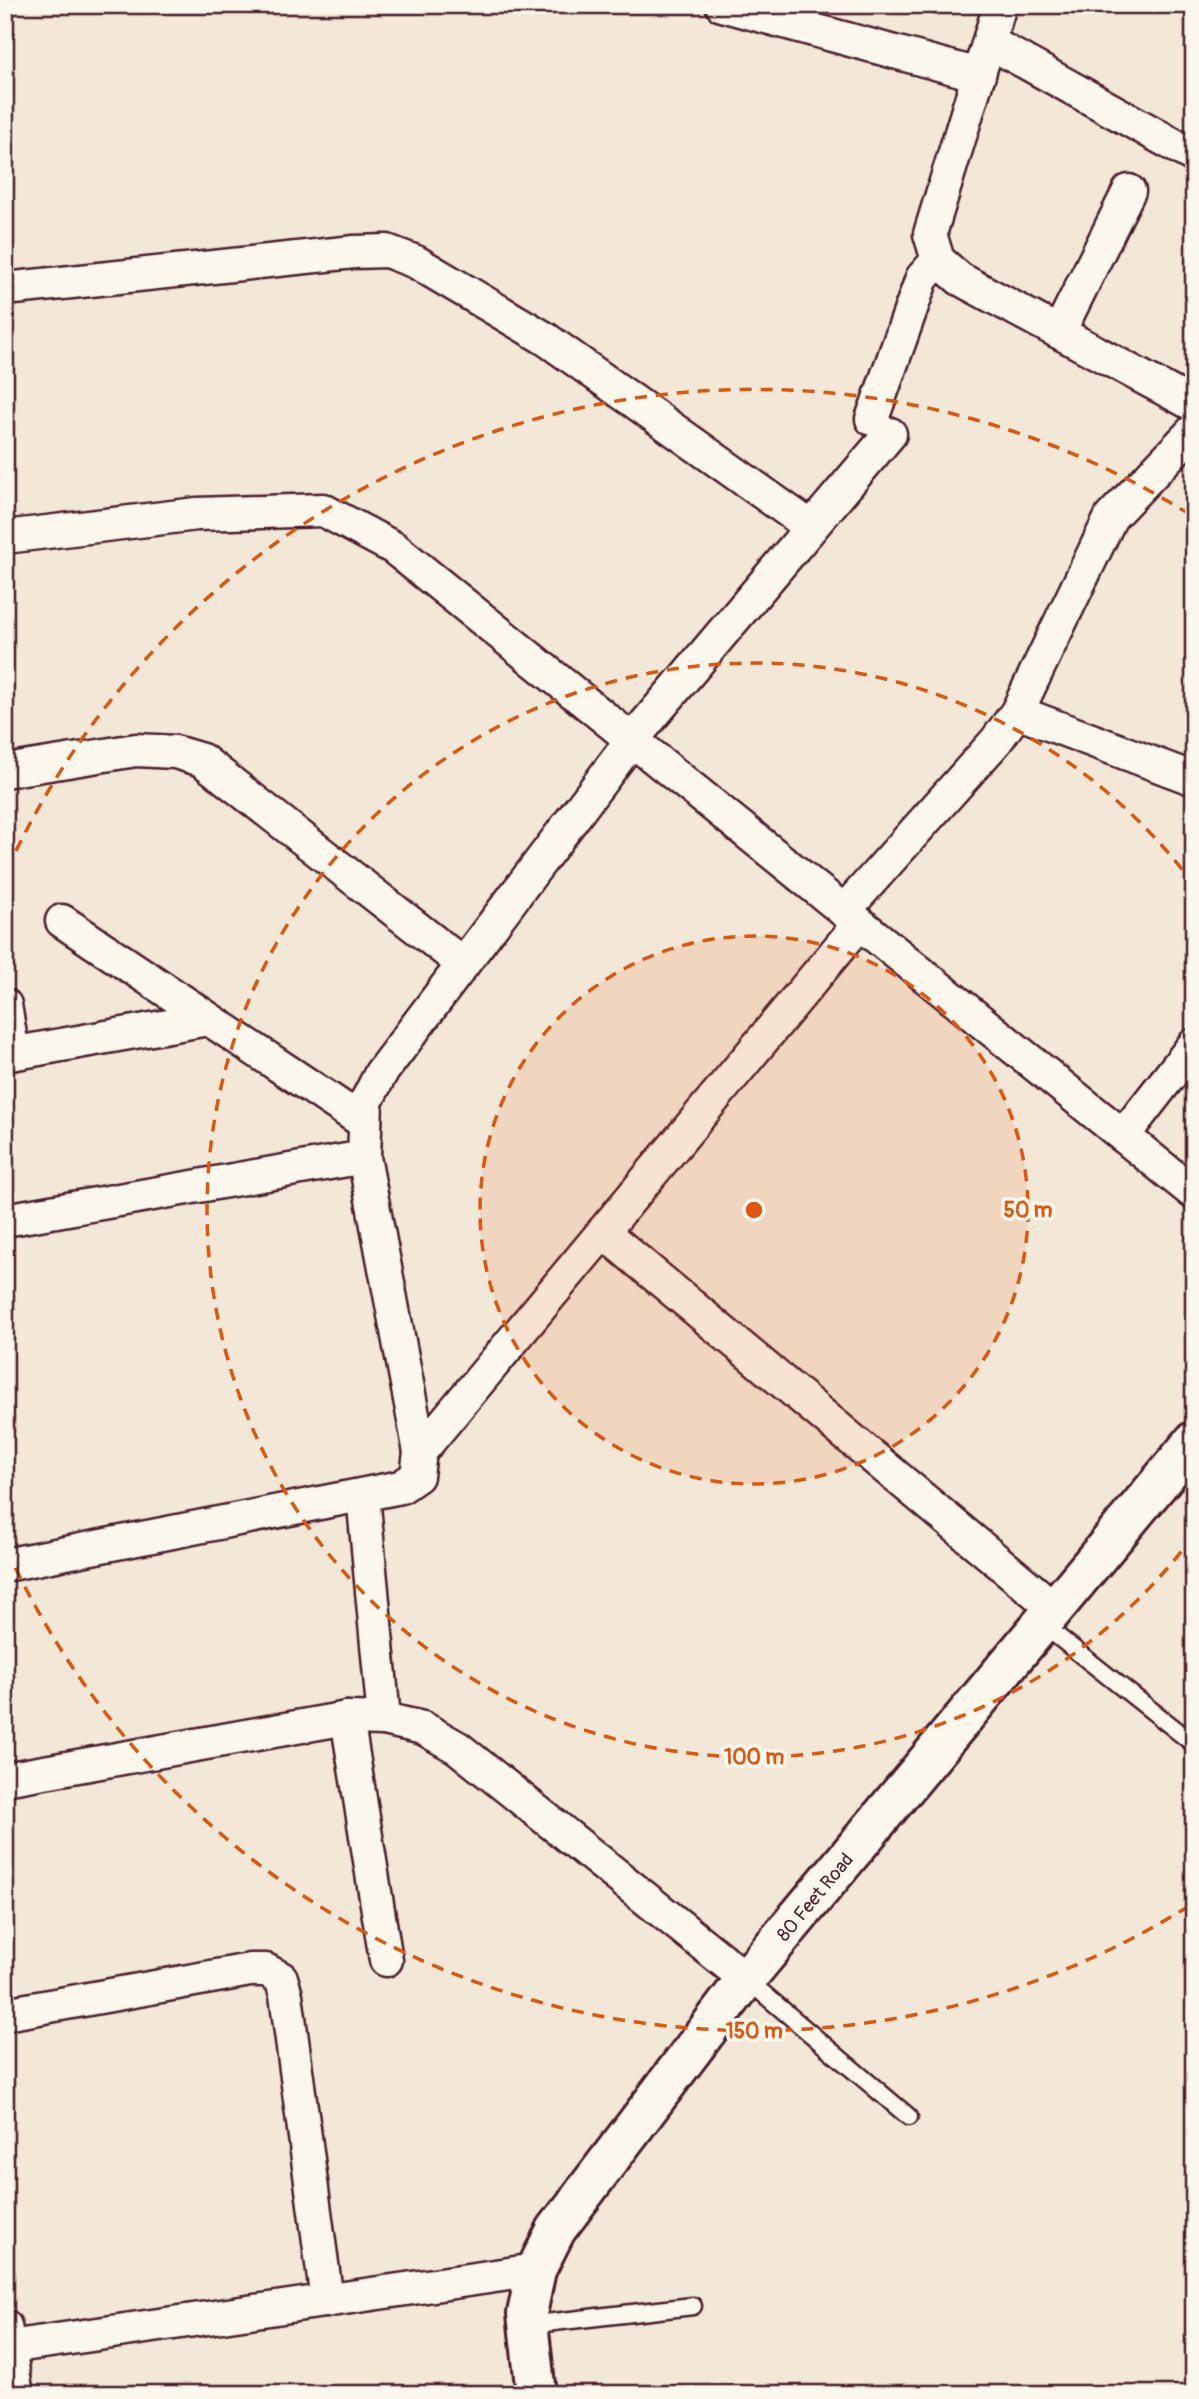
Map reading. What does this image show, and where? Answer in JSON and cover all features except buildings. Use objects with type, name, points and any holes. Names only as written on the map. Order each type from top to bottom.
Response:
[{"type":"main road","name":"80 Feet Road","points":[[536,2394],[527,2314],[536,2270],[556,2230],[746,1979],[1194,1441]]},
{"type":"street","points":[[722,5],[979,75]]},
{"type":"street","points":[[1000,5],[930,234],[937,260],[960,279],[1194,405]]},
{"type":"street","points":[[989,42],[1194,156]]},
{"type":"street","points":[[1059,332],[1129,191]]},
{"type":"street","points":[[5,289],[354,252],[387,251],[416,262],[546,339],[811,527]]},
{"type":"street","points":[[5,1565],[401,1488],[417,1476],[420,1452],[364,1157],[366,1102],[382,1073],[632,740],[811,527],[881,426],[922,278],[937,260]]},
{"type":"street","points":[[420,1452],[603,1232],[851,917],[996,741],[1017,712],[1111,517],[1194,430]]},
{"type":"street","points":[[5,537],[197,514],[323,510],[394,548],[1194,1194]]},
{"type":"street","points":[[1017,712],[1194,779]]},
{"type":"street","points":[[5,771],[136,750],[175,752],[202,760],[463,964]]},
{"type":"street","points":[[62,921],[365,1123]]},
{"type":"street","points":[[5,1005],[9,1054],[208,1019]]},
{"type":"street","points":[[1123,1136],[1194,1045]]},
{"type":"street","points":[[5,1220],[364,1157]]},
{"type":"street","points":[[603,1232],[1048,1616]]},
{"type":"street","points":[[363,1495],[384,1719]]},
{"type":"street","points":[[346,1718],[386,1960]]},
{"type":"street","points":[[5,1779],[346,1718],[384,1719],[423,1728],[458,1748],[746,1979]]},
{"type":"street","points":[[5,2014],[250,1970],[266,1970],[281,1978],[286,1995],[327,2301]]},
{"type":"street","points":[[17,2394],[7,2337],[327,2301],[536,2270]]},
{"type":"lane","points":[[1048,1616],[1194,1745]]},
{"type":"lane","points":[[746,1979],[909,2117]]},
{"type":"lane","points":[[528,2325],[693,2306]]}]
